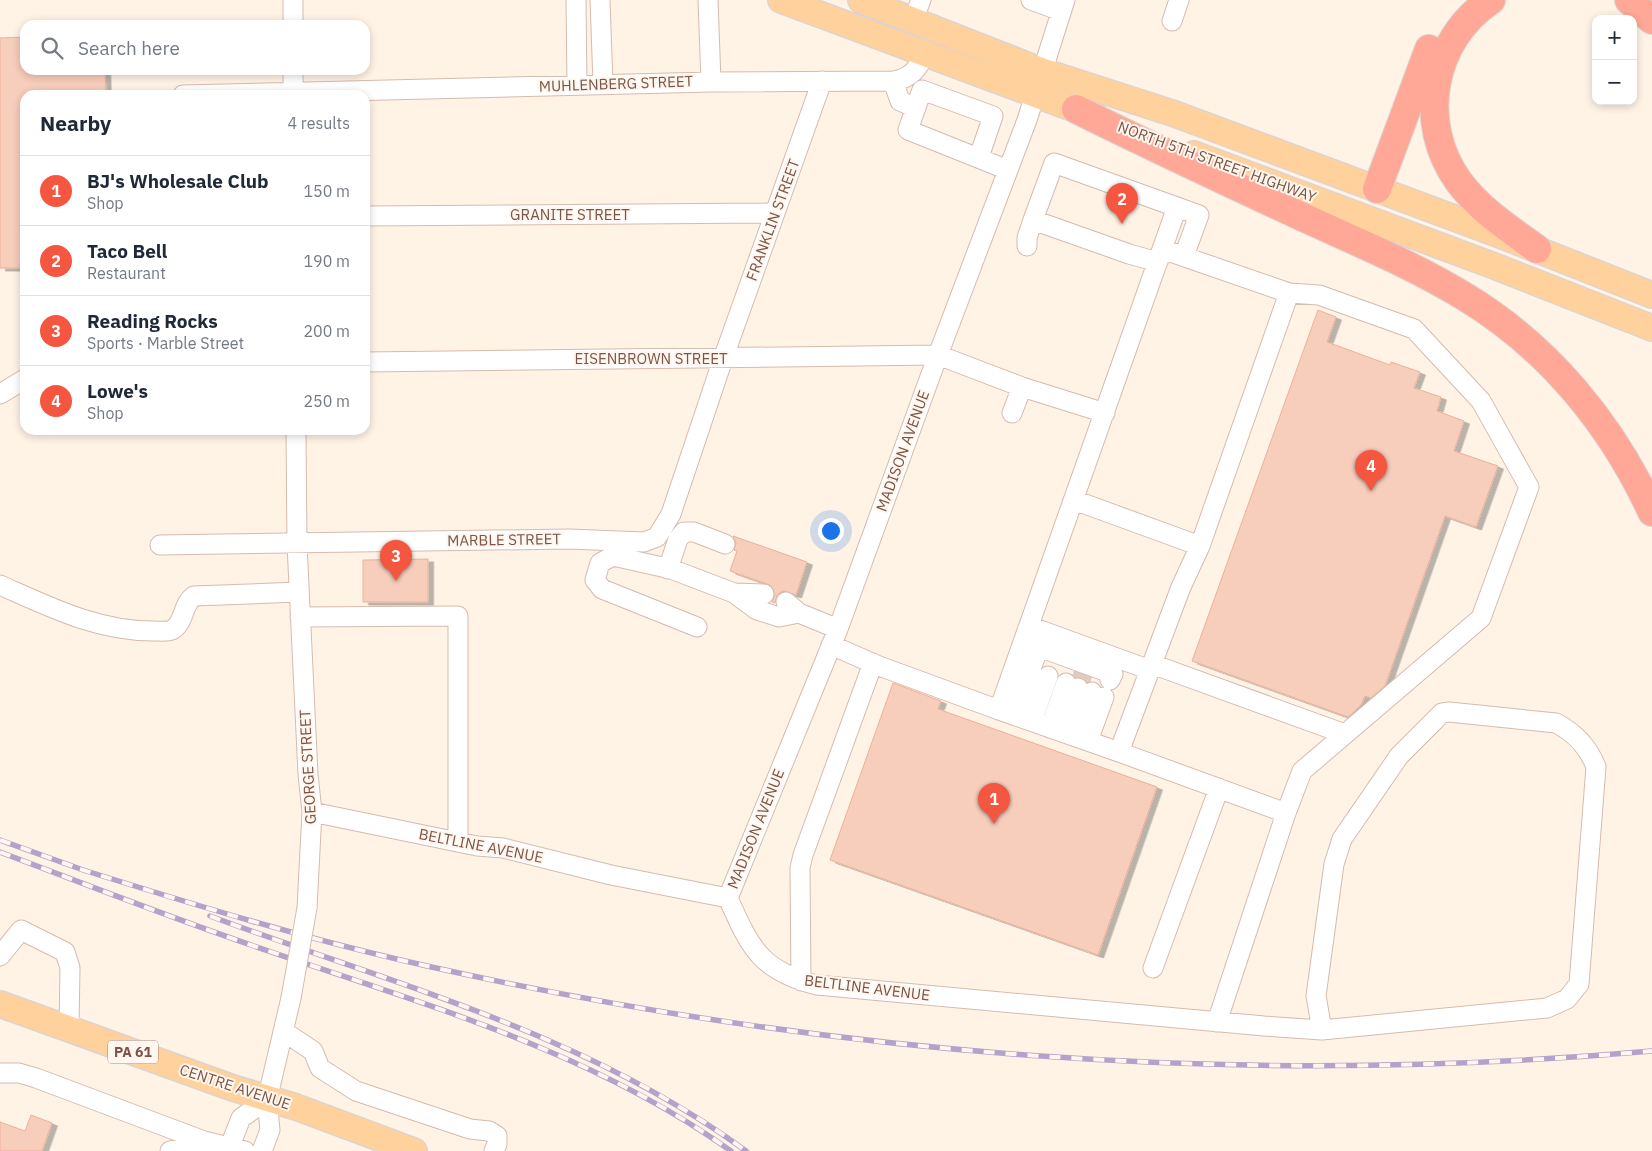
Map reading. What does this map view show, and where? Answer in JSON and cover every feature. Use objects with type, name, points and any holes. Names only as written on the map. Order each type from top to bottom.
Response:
[{"type":"highway","points":[[1377,189],[1428,54],[1440,29],[1461,0]]},
{"type":"highway","points":[[1491,0],[1460,28],[1443,59],[1434,94],[1436,130],[1447,163],[1471,196],[1498,221],[1537,249]]},
{"type":"highway","points":[[1629,0],[1652,20]]},
{"type":"highway","points":[[1076,109],[1422,272],[1491,314],[1547,361],[1588,406],[1618,448],[1652,512]]},
{"type":"main road","name":"NORTH 5TH STREET HIGHWAY","points":[[781,0],[926,53],[1038,83],[1174,114],[1537,249],[1652,295]]},
{"type":"main road","name":"NORTH 5TH STREET HIGHWAY","points":[[861,0],[917,10],[1038,83],[1076,109],[1557,290],[1652,328]]},
{"type":"main road","points":[[1377,189],[1378,223]]},
{"type":"main road","name":"CENTRE AVENUE","points":[[0,1004],[267,1100],[296,1107],[414,1151]]},
{"type":"street","points":[[293,0],[293,20]]},
{"type":"street","points":[[576,0],[577,85]]},
{"type":"street","points":[[600,0],[603,84]]},
{"type":"street","points":[[708,0],[712,82]]},
{"type":"street","points":[[1031,0],[1063,6]]},
{"type":"street","points":[[1172,21],[1179,0]]},
{"type":"street","name":"MADISON AVENUE","points":[[728,898],[835,637],[1008,170],[1063,6]]},
{"type":"street","name":"MUHLENBERG STREET","points":[[370,92],[603,84],[893,81],[910,76],[926,53]]},
{"type":"street","points":[[293,75],[293,90]]},
{"type":"street","name":"FRANKLIN STREET","points":[[723,359],[822,81]]},
{"type":"street","points":[[893,81],[900,101],[916,108]]},
{"type":"street","points":[[979,157],[993,116],[922,90],[908,130],[1008,170]]},
{"type":"street","points":[[1052,170],[1199,215],[1184,256]]},
{"type":"street","points":[[1027,246],[1027,238],[1052,170]]},
{"type":"street","points":[[1052,170],[1052,184],[1045,204],[1046,212],[1052,219],[1155,256]]},
{"type":"street","points":[[1006,712],[1029,626],[1105,413],[1155,256],[1177,207]]},
{"type":"street","name":"GRANITE STREET","points":[[370,216],[775,213]]},
{"type":"street","points":[[1033,220],[1129,254],[1184,256],[1290,293],[1319,295],[1414,329],[1482,400],[1529,487],[1481,618],[1302,771],[1286,813],[1217,1022]]},
{"type":"street","points":[[1119,752],[1181,587],[1200,546],[1290,293]]},
{"type":"street","points":[[938,355],[1022,387],[1105,413]]},
{"type":"street","name":"EISENBROWN STREET","points":[[370,362],[938,355]]},
{"type":"street","name":"MARBLE STREET","points":[[160,545],[569,539],[644,542],[657,537],[671,514],[723,359]]},
{"type":"street","points":[[0,394],[20,381]]},
{"type":"street","points":[[1012,413],[1022,387]]},
{"type":"street","name":"GEORGE STREET","points":[[262,1151],[270,1130],[267,1100],[291,998],[307,908],[312,812],[308,774],[300,617],[296,435]]},
{"type":"street","points":[[1074,500],[1200,546]]},
{"type":"street","points":[[668,569],[678,539],[684,532],[694,532],[725,544]]},
{"type":"street","points":[[697,627],[602,589],[595,580],[600,563],[612,556],[668,569],[734,593],[757,610],[779,617],[793,608],[873,663],[1286,813]]},
{"type":"street","points":[[0,585],[71,617],[98,625],[144,631],[170,631],[175,628],[188,600],[194,596],[299,592]]},
{"type":"street","points":[[734,593],[764,594]]},
{"type":"street","points":[[300,617],[458,616],[458,842]]},
{"type":"street","points":[[1029,626],[1078,671]]},
{"type":"street","points":[[1006,712],[1039,647],[1078,671],[1151,667],[1345,734]]},
{"type":"street","points":[[801,981],[800,868],[803,855],[873,663]]},
{"type":"street","points":[[1032,721],[1078,671]]},
{"type":"street","points":[[1069,734],[1078,671]]},
{"type":"street","points":[[1069,734],[1078,671]]},
{"type":"street","name":"BELTLINE AVENUE","points":[[312,812],[458,842],[503,848],[611,874],[728,898],[748,942],[758,954],[772,967],[801,981],[816,985],[1322,1030],[1547,1008],[1567,999],[1574,992],[1579,984],[1596,767],[1591,754],[1570,731],[1556,723],[1449,712],[1442,714],[1399,756],[1342,839],[1334,864],[1316,996],[1322,1030]]},
{"type":"street","points":[[1153,968],[1219,788]]},
{"type":"street","points":[[0,956],[21,930],[65,952],[69,960],[71,985],[69,1029]]},
{"type":"street","points":[[283,1032],[314,1051],[320,1068],[356,1091],[470,1128],[489,1131],[497,1136],[498,1144],[494,1151]]},
{"type":"street","points":[[0,1073],[19,1073],[36,1078],[204,1141],[238,1148],[241,1118],[267,1100]]},
{"type":"street","points":[[170,1151],[204,1141]]},
{"type":"building","points":[[20,37],[20,75],[105,75],[106,90],[20,90],[20,268],[0,268],[0,38]]},
{"type":"building","points":[[1318,310],[1336,317],[1327,342],[1390,365],[1391,362],[1420,372],[1414,388],[1441,397],[1437,411],[1464,421],[1454,451],[1498,466],[1476,527],[1445,516],[1385,686],[1371,698],[1365,696],[1361,705],[1348,717],[1192,661]]},
{"type":"building","points":[[733,536],[807,562],[796,595],[783,591],[777,595],[775,603],[772,602],[775,594],[770,585],[730,571],[737,551],[734,550],[736,543]]},
{"type":"building","points":[[428,559],[428,602],[363,602],[363,560]]},
{"type":"building","points":[[893,683],[941,701],[938,709],[1157,787],[1098,955],[830,860]]},
{"type":"building","points":[[31,1115],[52,1123],[42,1151],[0,1151],[0,1122],[25,1131]]},
{"type":"tunnel","points":[[1078,688],[1084,671]]},
{"type":"railway","points":[[0,840],[86,871]]},
{"type":"railway","points":[[0,852],[190,924],[440,1009],[561,1056],[619,1084],[676,1115],[731,1151]]},
{"type":"railway","points":[[80,869],[209,909],[427,966],[578,997],[730,1022],[883,1042],[1036,1056],[1190,1064],[1344,1066],[1498,1061],[1652,1051]]},
{"type":"railway","points":[[210,916],[418,989],[555,1043],[621,1074],[685,1110],[746,1151]]},
{"type":"place","name":"Taco Bell","points":[[1122,224]]},
{"type":"place","name":"Lowe's","points":[[1371,491]]},
{"type":"place","name":"Reading Rocks","points":[[396,581]]},
{"type":"place","name":"BJ's Wholesale Club","points":[[994,824]]}]
